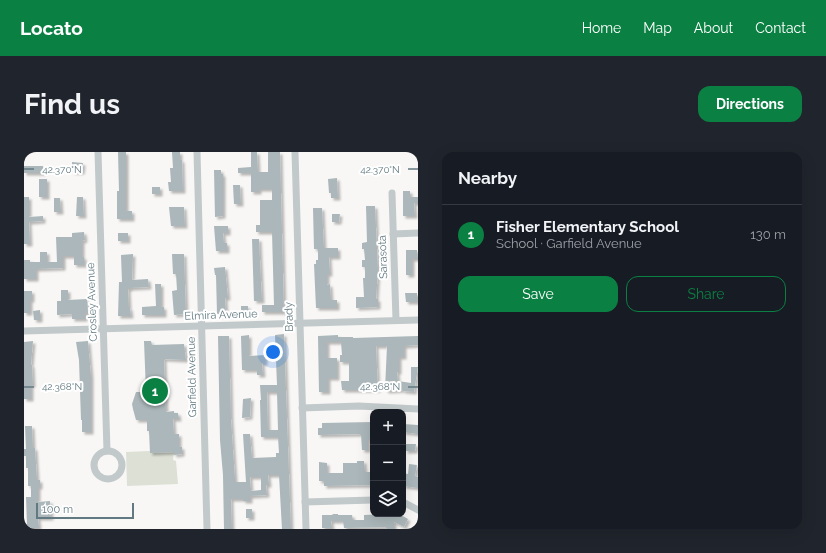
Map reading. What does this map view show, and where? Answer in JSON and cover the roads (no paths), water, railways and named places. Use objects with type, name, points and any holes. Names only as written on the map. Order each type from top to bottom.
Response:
[{"type":"street","name":"Crosley Avenue","points":[[98,152],[107,451]]},
{"type":"street","name":"Garfield Avenue","points":[[197,152],[207,529]]},
{"type":"street","name":"Brady","points":[[295,152],[306,529]]},
{"type":"street","name":"Sarasota","points":[[392,193],[396,320]]},
{"type":"street","points":[[393,234],[418,233]]},
{"type":"street","name":"Elmira Avenue","points":[[24,331],[418,320]]},
{"type":"street","points":[[302,408],[359,406],[418,409]]},
{"type":"street","points":[[305,502],[370,500]]},
{"type":"street","points":[[406,504],[418,510]]},
{"type":"place","name":"Fisher Elementary School","points":[[155,391]]}]
